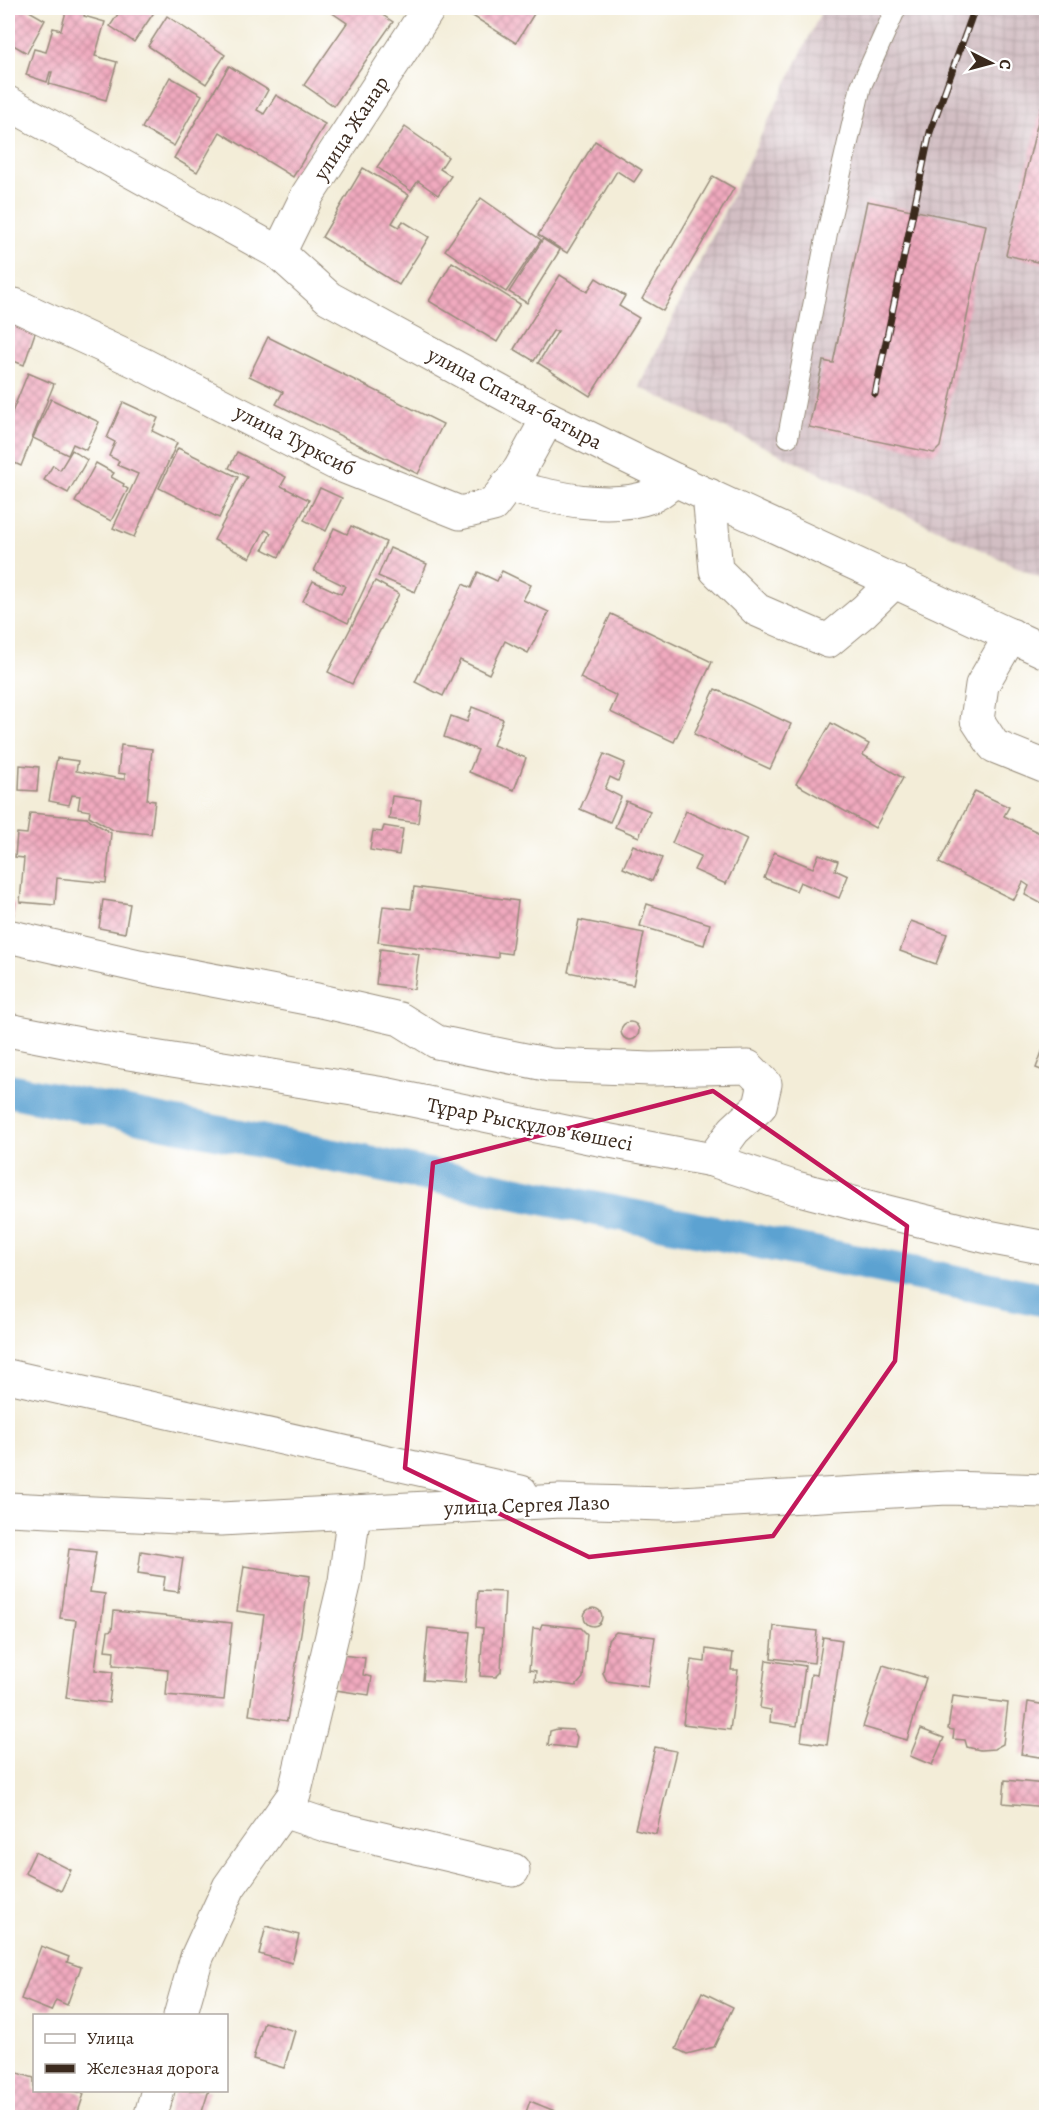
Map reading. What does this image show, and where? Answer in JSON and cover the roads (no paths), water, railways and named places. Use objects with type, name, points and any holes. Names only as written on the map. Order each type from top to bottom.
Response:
[{"type":"street","name":"улица Жанар","points":[[279,253],[308,194],[429,8]]},
{"type":"street","name":"улица Спатая-батыра","points":[[8,103],[279,253],[329,298],[548,418],[675,480],[1047,652]]},
{"type":"street","name":"улица Турксиб","points":[[8,304],[15,305],[142,363],[335,463],[460,513],[493,505],[520,469],[548,418]]},
{"type":"street","points":[[507,486],[548,496],[588,502],[629,501],[654,495],[675,480]]},
{"type":"street","points":[[709,495],[716,570],[757,610],[828,641],[864,612],[895,581]]},
{"type":"street","points":[[1011,635],[982,685],[977,720],[994,746],[1047,767]]},
{"type":"street","points":[[8,936],[140,966],[317,1000],[400,1019],[437,1042],[550,1065],[651,1069],[748,1067],[765,1084],[760,1106],[734,1130],[712,1160]]},
{"type":"street","name":"Тұрар Рысқұлов көшесі","points":[[8,1030],[110,1050],[384,1094],[712,1160],[819,1194],[988,1237],[1047,1248]]},
{"type":"street","points":[[8,1376],[560,1501]]},
{"type":"street","name":"улица Сергея Лазо","points":[[8,1509],[222,1519],[560,1501],[663,1504],[947,1488],[1047,1491]]},
{"type":"street","points":[[181,2014],[197,1957],[229,1887],[294,1795],[345,1581],[354,1512]]},
{"type":"street","points":[[283,1811],[328,1826],[513,1870]]},
{"type":"street","points":[[150,2118],[158,2092]]},
{"type":"lane","points":[[788,437],[827,233],[861,86],[896,8]]},
{"type":"waterway","points":[[8,1090],[1046,1300]]},
{"type":"railway","points":[[875,394],[930,132],[972,16],[977,8]]}]
